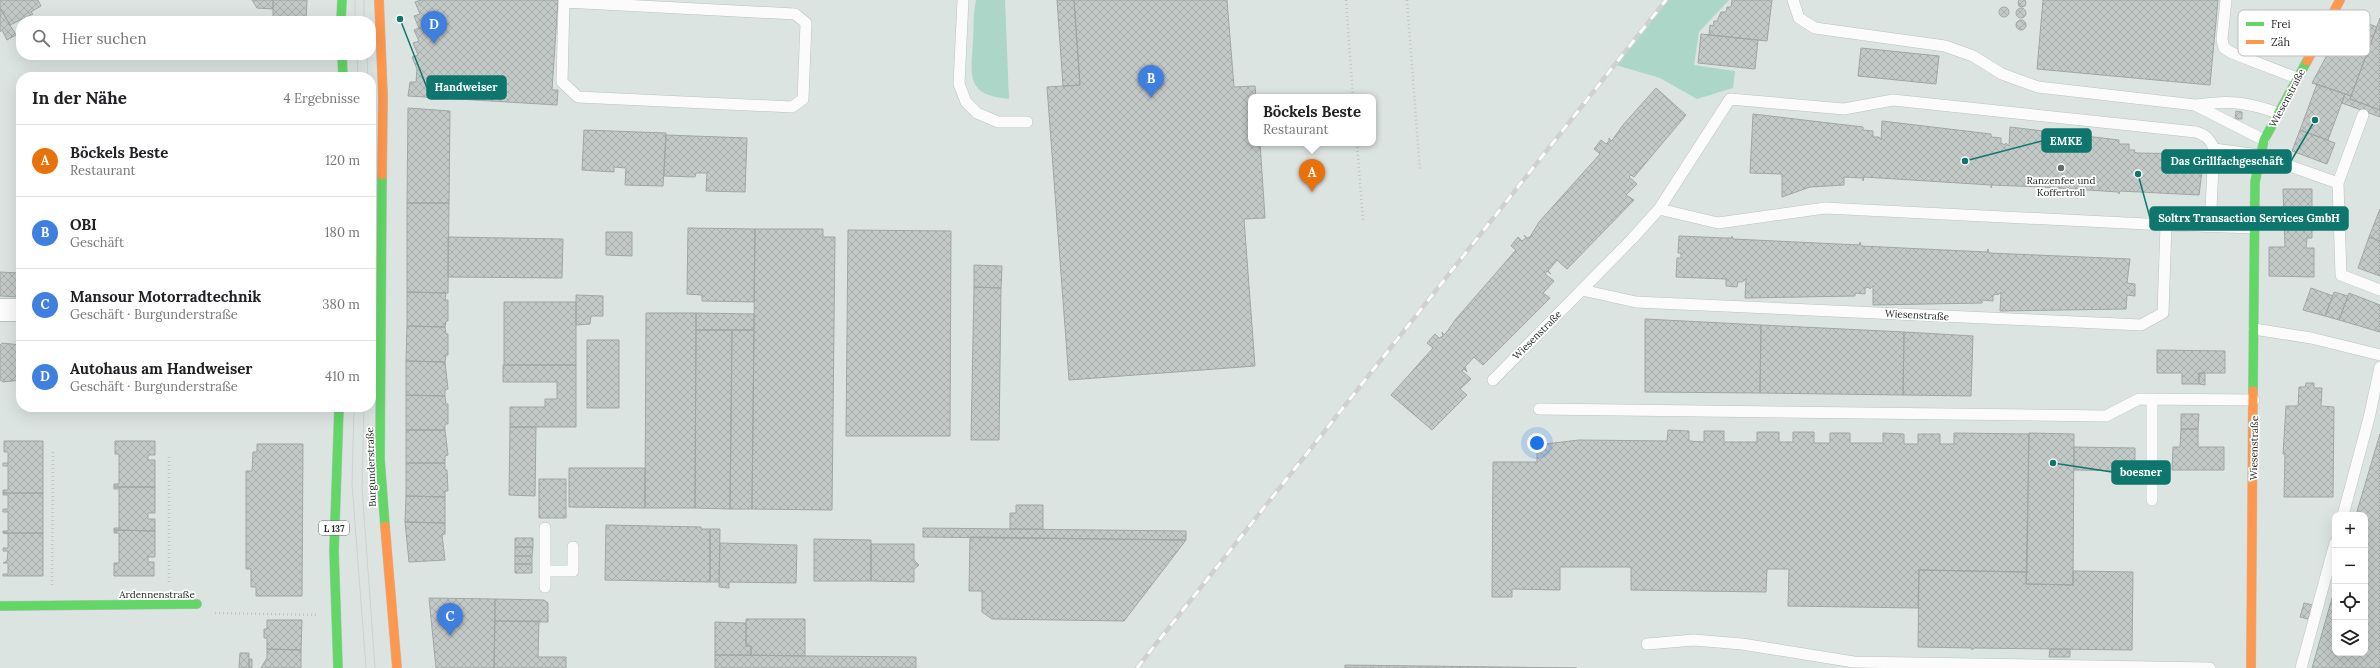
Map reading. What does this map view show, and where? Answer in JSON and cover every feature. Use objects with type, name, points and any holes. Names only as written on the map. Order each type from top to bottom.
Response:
[{"type":"main road","points":[[341,16],[342,0]]},
{"type":"main road","name":"Burgunderstraße","points":[[379,0],[383,96],[380,459],[397,668]]},
{"type":"main road","name":"Wiesenstraße","points":[[2334,10],[2340,0]]},
{"type":"main road","name":"Wiesenstraße","points":[[2252,668],[2256,182],[2259,155],[2264,140],[2309,56]]},
{"type":"main road","points":[[342,60],[343,72]]},
{"type":"main road","name":"L 137","points":[[338,668],[334,550],[339,412]]},
{"type":"main road","name":"Ardennenstraße","points":[[0,606],[197,604]]},
{"type":"street","points":[[0,310],[16,310]]},
{"type":"lane","points":[[963,0],[959,84],[966,102],[978,113],[998,122],[1028,122]]},
{"type":"lane","points":[[1793,0],[1799,18],[1815,28],[1945,46],[1973,56],[2002,74],[2038,87],[2195,105],[2222,101],[2248,103],[2278,113]]},
{"type":"lane","points":[[2226,0],[2222,39],[2224,48],[2238,55]]},
{"type":"lane","points":[[564,1],[795,14],[806,23],[803,98],[792,108],[578,97],[562,82],[564,1]]},
{"type":"lane","points":[[2240,56],[2297,78]]},
{"type":"lane","name":"Wiesenstraße","points":[[1493,380],[1582,290],[1658,209],[1730,99],[1844,109],[1893,100],[2196,132],[2204,135],[2211,141],[2214,149]]},
{"type":"lane","points":[[2195,105],[2264,140]]},
{"type":"lane","points":[[2363,115],[2338,183],[2341,275],[2380,290]]},
{"type":"lane","points":[[2210,227],[2214,149],[2259,155],[2338,183]]},
{"type":"lane","points":[[1658,209],[1718,223],[1824,208],[2255,228]]},
{"type":"lane","name":"Wiesenstraße","points":[[1582,290],[1636,302],[2141,325],[2163,313],[2166,225]]},
{"type":"lane","points":[[2254,329],[2311,338],[2380,355]]},
{"type":"lane","points":[[2344,512],[2370,418],[2380,367]]},
{"type":"lane","points":[[1539,409],[2106,416],[2139,399],[2254,400]]},
{"type":"lane","points":[[2152,399],[2152,500]]},
{"type":"lane","points":[[545,528],[545,587]]},
{"type":"lane","points":[[545,571],[573,571],[574,547]]},
{"type":"lane","points":[[2301,668],[2334,548]]},
{"type":"lane","points":[[1647,644],[1694,640],[1742,644],[1854,662],[2210,668]]},
{"type":"path","points":[[1346,0],[1354,94]]},
{"type":"path","points":[[1407,0],[1420,171]]},
{"type":"path","points":[[1357,146],[1363,221]]},
{"type":"path","points":[[51,605],[53,450]]},
{"type":"path","points":[[169,456],[169,604]]},
{"type":"path","name":"Ardennenstraße","points":[[197,604],[218,614],[336,615]]},
{"type":"green space","points":[[976,0],[1005,0],[1009,99],[995,97],[985,93],[978,88],[974,82],[972,64]]},
{"type":"green space","points":[[1667,0],[1729,0],[1699,32],[1694,65],[1735,71],[1733,88],[1697,99],[1660,78],[1616,65]]},
{"type":"building","points":[[2020,-1],[2024,-1],[2026,3],[2024,7],[2020,7],[2018,5],[2018,1]]},
{"type":"building","points":[[0,0],[38,0],[41,6],[31,12],[33,14],[29,16],[16,16],[16,22],[10,25],[0,8]]},
{"type":"building","points":[[252,0],[273,0],[273,9],[257,8]]},
{"type":"building","points":[[273,0],[307,0],[306,16],[273,16]]},
{"type":"building","points":[[421,0],[558,0],[552,90],[558,90],[557,105],[408,96],[410,82],[416,82],[417,69],[412,57],[418,55],[413,43],[419,41],[414,30],[419,28],[414,16],[420,14],[415,2]]},
{"type":"building","points":[[1057,0],[1074,0],[1080,85],[1063,86]]},
{"type":"building","points":[[1074,0],[1227,0],[1234,87],[1255,86],[1256,94],[1248,94],[1248,146],[1260,146],[1265,218],[1244,219],[1255,366],[1069,380],[1047,87],[1080,85]]},
{"type":"building","points":[[1732,0],[1772,0],[1767,41],[1709,35],[1710,25],[1713,26],[1714,21],[1717,21],[1721,12],[1726,12],[1727,7],[1731,7]]},
{"type":"building","points":[[2043,0],[2218,0],[2210,85],[2037,69]]},
{"type":"building","points":[[2002,7],[2006,7],[2008,8],[2008,16],[2002,17],[1999,14],[1999,10]]},
{"type":"building","points":[[0,8],[16,35],[7,40],[2,30],[0,32]]},
{"type":"building","points":[[2019,8],[2023,8],[2026,13],[2023,18],[2019,18],[2016,15],[2016,11]]},
{"type":"building","points":[[2380,18],[2380,110],[2350,99],[2366,56],[2370,56],[2370,45]]},
{"type":"building","points":[[2019,20],[2023,20],[2025,21],[2025,29],[2019,30],[2016,27],[2016,23]]},
{"type":"building","points":[[2370,24],[2377,27],[2370,46]]},
{"type":"building","points":[[1701,34],[1758,40],[1755,69],[1698,63]]},
{"type":"building","points":[[1861,48],[1939,56],[1936,84],[1858,76]]},
{"type":"building","points":[[2327,56],[2366,56],[2351,96],[2312,83]]},
{"type":"building","points":[[2317,84],[2345,94],[2328,140],[2300,130]]},
{"type":"building","points":[[1656,88],[1686,115],[1634,177],[1631,175],[1629,177],[1637,184],[1626,195],[1634,200],[1567,269],[1557,260],[1548,271],[1551,274],[1547,271],[1545,274],[1554,281],[1543,293],[1550,298],[1483,365],[1474,357],[1465,367],[1467,372],[1464,369],[1462,371],[1471,379],[1460,389],[1467,395],[1432,430],[1391,395],[1433,348],[1427,343],[1435,334],[1439,338],[1443,336],[1442,332],[1444,335],[1446,333],[1456,319],[1516,250],[1511,246],[1518,237],[1522,241],[1526,238],[1524,235],[1527,238],[1530,237],[1539,222],[1600,154],[1594,149],[1601,140],[1606,144],[1609,141],[1609,138],[1611,141],[1623,125]]},
{"type":"building","points":[[2345,94],[2351,96],[2350,99],[2380,110],[2380,117],[2342,103]]},
{"type":"building","points":[[408,108],[450,111],[449,203],[407,203]]},
{"type":"building","points":[[2236,111],[2242,112],[2242,119],[2235,119]]},
{"type":"building","points":[[1753,114],[1863,127],[1863,130],[1873,131],[1873,137],[1879,137],[1881,140],[1882,121],[1991,134],[1991,137],[2001,138],[2001,143],[2005,145],[2006,143],[2009,146],[2010,127],[2119,140],[2119,144],[2129,144],[2129,150],[2135,150],[2134,152],[2137,153],[2204,155],[2199,195],[2120,191],[2119,194],[2118,192],[1992,185],[1991,188],[1991,185],[1864,177],[1863,181],[1863,178],[1844,177],[1844,185],[1810,187],[1782,197],[1782,174],[1750,173]]},
{"type":"building","points":[[584,130],[666,133],[663,186],[625,185],[626,168],[614,167],[614,172],[582,170]]},
{"type":"building","points":[[2300,130],[2335,143],[2327,164],[2292,151]]},
{"type":"building","points":[[666,135],[747,138],[745,192],[706,191],[707,173],[696,173],[695,177],[664,176]]},
{"type":"building","points":[[2283,189],[2312,189],[2312,238],[2307,238],[2306,248],[2314,248],[2314,277],[2269,276],[2269,247],[2285,247]]},
{"type":"building","points":[[407,203],[449,203],[448,293],[407,292]]},
{"type":"building","points":[[2380,209],[2380,241],[2369,237]]},
{"type":"building","points":[[688,228],[755,229],[754,302],[702,301],[702,295],[687,294]]},
{"type":"building","points":[[755,229],[823,229],[823,237],[835,237],[832,510],[752,509]]},
{"type":"building","points":[[848,230],[951,231],[950,436],[846,436]]},
{"type":"building","points":[[606,232],[632,232],[632,256],[606,255]]},
{"type":"building","points":[[1679,236],[1732,238],[1732,236],[1733,239],[1859,245],[1860,242],[1861,246],[1987,252],[1988,249],[1989,253],[2130,259],[2127,283],[2135,284],[2135,296],[2127,295],[2126,309],[2000,311],[2001,292],[1998,295],[1993,295],[1993,301],[1982,300],[1982,303],[1873,305],[1873,286],[1870,289],[1869,287],[1865,288],[1865,294],[1855,293],[1855,296],[1745,298],[1746,279],[1742,282],[1738,282],[1737,287],[1726,286],[1726,279],[1676,277],[1677,258],[1681,258],[1681,253],[1678,253]]},
{"type":"building","points":[[448,237],[563,239],[562,278],[448,277]]},
{"type":"building","points":[[2369,237],[2380,241],[2380,276],[2358,268]]},
{"type":"building","points":[[974,265],[1002,266],[1001,288],[974,287]]},
{"type":"building","points":[[0,272],[16,273],[16,297],[0,296]]},
{"type":"building","points":[[974,287],[1001,288],[999,440],[971,440]]},
{"type":"building","points":[[2311,288],[2333,296],[2325,316],[2303,310]]},
{"type":"building","points":[[407,292],[446,293],[445,300],[448,300],[448,321],[446,321],[445,327],[407,326]]},
{"type":"building","points":[[2334,292],[2348,296],[2339,320],[2325,316]]},
{"type":"building","points":[[2349,293],[2380,305],[2380,332],[2339,320]]},
{"type":"building","points":[[576,295],[603,296],[603,316],[591,316],[590,324],[576,325]]},
{"type":"building","points":[[504,302],[576,302],[576,365],[504,365]]},
{"type":"building","points":[[646,313],[696,313],[695,508],[645,508]]},
{"type":"building","points":[[696,313],[754,314],[754,330],[696,330]]},
{"type":"building","points":[[1645,319],[1761,325],[1760,393],[1645,392]]},
{"type":"building","points":[[1761,325],[1904,332],[1903,395],[1760,393]]},
{"type":"building","points":[[407,326],[445,327],[446,334],[448,334],[448,355],[446,355],[445,362],[406,361]]},
{"type":"building","points":[[696,330],[732,330],[730,509],[695,508]]},
{"type":"building","points":[[732,330],[754,330],[752,509],[730,509]]},
{"type":"building","points":[[1904,332],[1973,336],[1971,396],[1903,395]]},
{"type":"building","points":[[587,340],[619,340],[619,408],[587,408]]},
{"type":"building","points":[[2,343],[16,344],[16,381],[3,382],[0,380],[0,345]]},
{"type":"building","points":[[2157,350],[2225,351],[2225,373],[2199,373],[2199,384],[2182,384],[2182,373],[2157,373]]},
{"type":"building","points":[[406,361],[445,362],[448,389],[445,390],[445,396],[406,395]]},
{"type":"building","points":[[503,365],[576,365],[576,427],[510,427],[510,407],[545,407],[545,399],[557,399],[557,382],[503,382]]},
{"type":"building","points":[[2199,373],[2205,373],[2205,385],[2199,384]]},
{"type":"building","points":[[2306,383],[2314,383],[2314,388],[2322,388],[2321,406],[2334,407],[2333,497],[2284,497],[2285,454],[2283,454],[2286,406],[2298,406],[2299,387],[2305,387]]},
{"type":"building","points":[[406,395],[445,396],[446,404],[448,404],[448,424],[445,424],[445,430],[406,430]]},
{"type":"building","points":[[2181,414],[2199,414],[2198,429],[2181,429]]},
{"type":"building","points":[[510,427],[536,427],[535,496],[509,495]]},
{"type":"building","points":[[2181,429],[2198,429],[2198,447],[2224,447],[2224,470],[2172,470],[2173,447],[2180,447]]},
{"type":"building","points":[[406,430],[445,430],[448,455],[445,456],[445,463],[406,463]]},
{"type":"building","points":[[1668,430],[1689,431],[1689,441],[1704,442],[1704,431],[1724,431],[1724,442],[1757,442],[1757,432],[1779,432],[1779,442],[1793,442],[1793,432],[1814,432],[1814,443],[1830,443],[1830,433],[1850,433],[1850,443],[1883,443],[1883,433],[1904,434],[1904,444],[1918,444],[1918,434],[1940,434],[1940,444],[1954,444],[1954,433],[2029,434],[2027,572],[1919,570],[1918,608],[1788,606],[1789,569],[1767,569],[1766,592],[1631,590],[1631,567],[1560,567],[1560,590],[1512,589],[1512,597],[1492,597],[1493,462],[1537,462],[1537,445],[1579,440],[1667,441]]},
{"type":"building","points":[[2029,433],[2074,434],[2073,585],[2026,584]]},
{"type":"building","points":[[2380,434],[2380,668],[2312,668],[2332,598],[2332,656],[2368,656],[2368,512],[2357,512]]},
{"type":"building","points":[[4,441],[43,441],[43,493],[3,493],[3,490],[8,490],[8,466],[3,466],[3,463],[8,463],[8,452],[4,452]]},
{"type":"building","points":[[115,441],[155,441],[155,455],[148,455],[148,460],[155,460],[155,487],[114,487],[114,484],[119,484],[119,454],[115,454]]},
{"type":"building","points":[[257,444],[303,444],[302,596],[256,596],[256,587],[251,587],[251,569],[246,569],[246,471],[252,471],[253,452],[257,452]]},
{"type":"building","points":[[2074,447],[2135,448],[2135,471],[2074,470]]},
{"type":"building","points":[[406,463],[445,463],[445,470],[447,470],[448,491],[445,491],[445,497],[406,496]]},
{"type":"building","points":[[569,468],[645,468],[645,508],[569,507]]},
{"type":"building","points":[[539,479],[566,479],[566,518],[539,518]]},
{"type":"building","points":[[114,487],[155,487],[155,513],[148,513],[148,519],[155,519],[155,531],[114,530],[114,528],[119,528],[119,489],[114,489]]},
{"type":"building","points":[[3,493],[43,493],[43,533],[3,533],[3,531],[8,531],[8,512],[3,512],[3,509],[8,509],[8,495],[3,495]]},
{"type":"building","points":[[406,496],[445,497],[445,523],[405,522]]},
{"type":"building","points":[[1016,505],[1043,505],[1043,529],[1010,529],[1010,513],[1016,513]]},
{"type":"building","points":[[405,522],[445,523],[445,534],[442,535],[445,560],[409,562]]},
{"type":"building","points":[[606,525],[701,527],[701,529],[710,529],[710,582],[605,580]]},
{"type":"building","points":[[923,528],[1186,531],[1186,540],[923,537]]},
{"type":"building","points":[[710,529],[720,529],[719,582],[710,582]]},
{"type":"building","points":[[114,530],[155,531],[155,557],[148,557],[148,562],[154,562],[154,576],[114,576],[114,563],[119,563],[119,533],[114,533]]},
{"type":"building","points":[[3,533],[43,533],[43,576],[3,576],[3,574],[8,574],[8,563],[3,563],[7,561],[8,551],[3,551],[3,548],[8,548],[8,534]]},
{"type":"building","points":[[970,537],[1186,540],[1124,621],[992,619],[982,612],[982,591],[969,591]]},
{"type":"building","points":[[515,538],[533,538],[533,547],[515,547]]},
{"type":"building","points":[[814,539],[871,540],[871,581],[814,581]]},
{"type":"building","points":[[720,543],[797,545],[796,583],[729,582],[729,588],[719,587]]},
{"type":"building","points":[[871,544],[914,544],[914,560],[919,565],[914,569],[914,582],[871,581]]},
{"type":"building","points":[[515,547],[533,547],[532,556],[515,556]]},
{"type":"building","points":[[515,556],[532,556],[532,564],[515,564]]},
{"type":"building","points":[[515,564],[532,564],[532,573],[515,573]]},
{"type":"building","points":[[1919,570],[2027,572],[2026,584],[2073,585],[2073,571],[2133,572],[2132,650],[1974,648],[1972,650],[1972,648],[1918,647]]},
{"type":"building","points":[[429,598],[495,599],[494,668],[436,668]]},
{"type":"building","points":[[495,599],[544,600],[548,603],[548,622],[495,621]]},
{"type":"building","points":[[2304,603],[2313,605],[2308,619],[2300,617]]},
{"type":"building","points":[[746,619],[805,619],[805,656],[751,655],[751,646],[746,646]]},
{"type":"building","points":[[267,620],[302,620],[301,650],[267,649],[267,638],[264,638],[264,629],[267,629]]},
{"type":"building","points":[[495,621],[539,621],[538,657],[566,657],[566,668],[494,668]]},
{"type":"building","points":[[715,622],[746,623],[746,646],[751,646],[751,655],[715,655]]},
{"type":"building","points":[[267,649],[301,650],[301,668],[261,668],[267,658]]},
{"type":"building","points":[[2050,649],[2070,649],[2070,657],[2049,657]]},
{"type":"building","points":[[240,653],[249,653],[249,668],[239,668]]},
{"type":"building","points":[[715,655],[916,657],[916,668],[715,668]]},
{"type":"building","points":[[249,659],[252,659],[252,668],[249,668]]},
{"type":"building","points":[[1345,665],[1577,668],[1345,668]]},
{"type":"tram line","points":[[355,0],[355,16]]},
{"type":"tram line","points":[[364,0],[364,16]]},
{"type":"tram line","points":[[357,60],[358,72]]},
{"type":"tram line","points":[[367,60],[368,72]]},
{"type":"tram line","points":[[354,412],[352,484],[366,668]]},
{"type":"tram line","points":[[364,412],[362,487],[375,668]]},
{"type":"railway","points":[[1137,668],[1666,0]]},
{"type":"traffic: fast","points":[[341,16],[342,0]]},
{"type":"traffic: fast","points":[[342,60],[343,72]]},
{"type":"traffic: fast","points":[[2253,391],[2255,182],[2264,140],[2307,61]]},
{"type":"traffic: fast","points":[[382,175],[380,459],[385,526]]},
{"type":"traffic: fast","points":[[338,668],[334,551],[339,412]]},
{"type":"traffic: fast","points":[[0,606],[197,604]]},
{"type":"traffic: slow","points":[[379,0],[383,96],[382,175]]},
{"type":"traffic: slow","points":[[2335,10],[2340,0]]},
{"type":"traffic: slow","points":[[2307,61],[2310,56]]},
{"type":"traffic: slow","points":[[2251,668],[2253,391]]},
{"type":"traffic: slow","points":[[385,526],[397,668]]},
{"type":"place","name":"Handweiser","points":[[400,19]]},
{"type":"place","name":"Autohaus am Handweiser","points":[[434,44]]},
{"type":"place","name":"OBI","points":[[1151,98]]},
{"type":"place","name":"Das Grillfachgeschäft","points":[[2315,120]]},
{"type":"place","name":"EMKE","points":[[1965,161]]},
{"type":"place","name":"Ranzenfee und Koffertroll","points":[[2061,168]]},
{"type":"place","name":"Soltrx Transaction Services GmbH","points":[[2138,174]]},
{"type":"place","name":"Böckels Beste","points":[[1312,192]]},
{"type":"place","name":"boesner","points":[[2053,463]]},
{"type":"place","name":"Mansour Motorradtechnik","points":[[450,636]]}]
